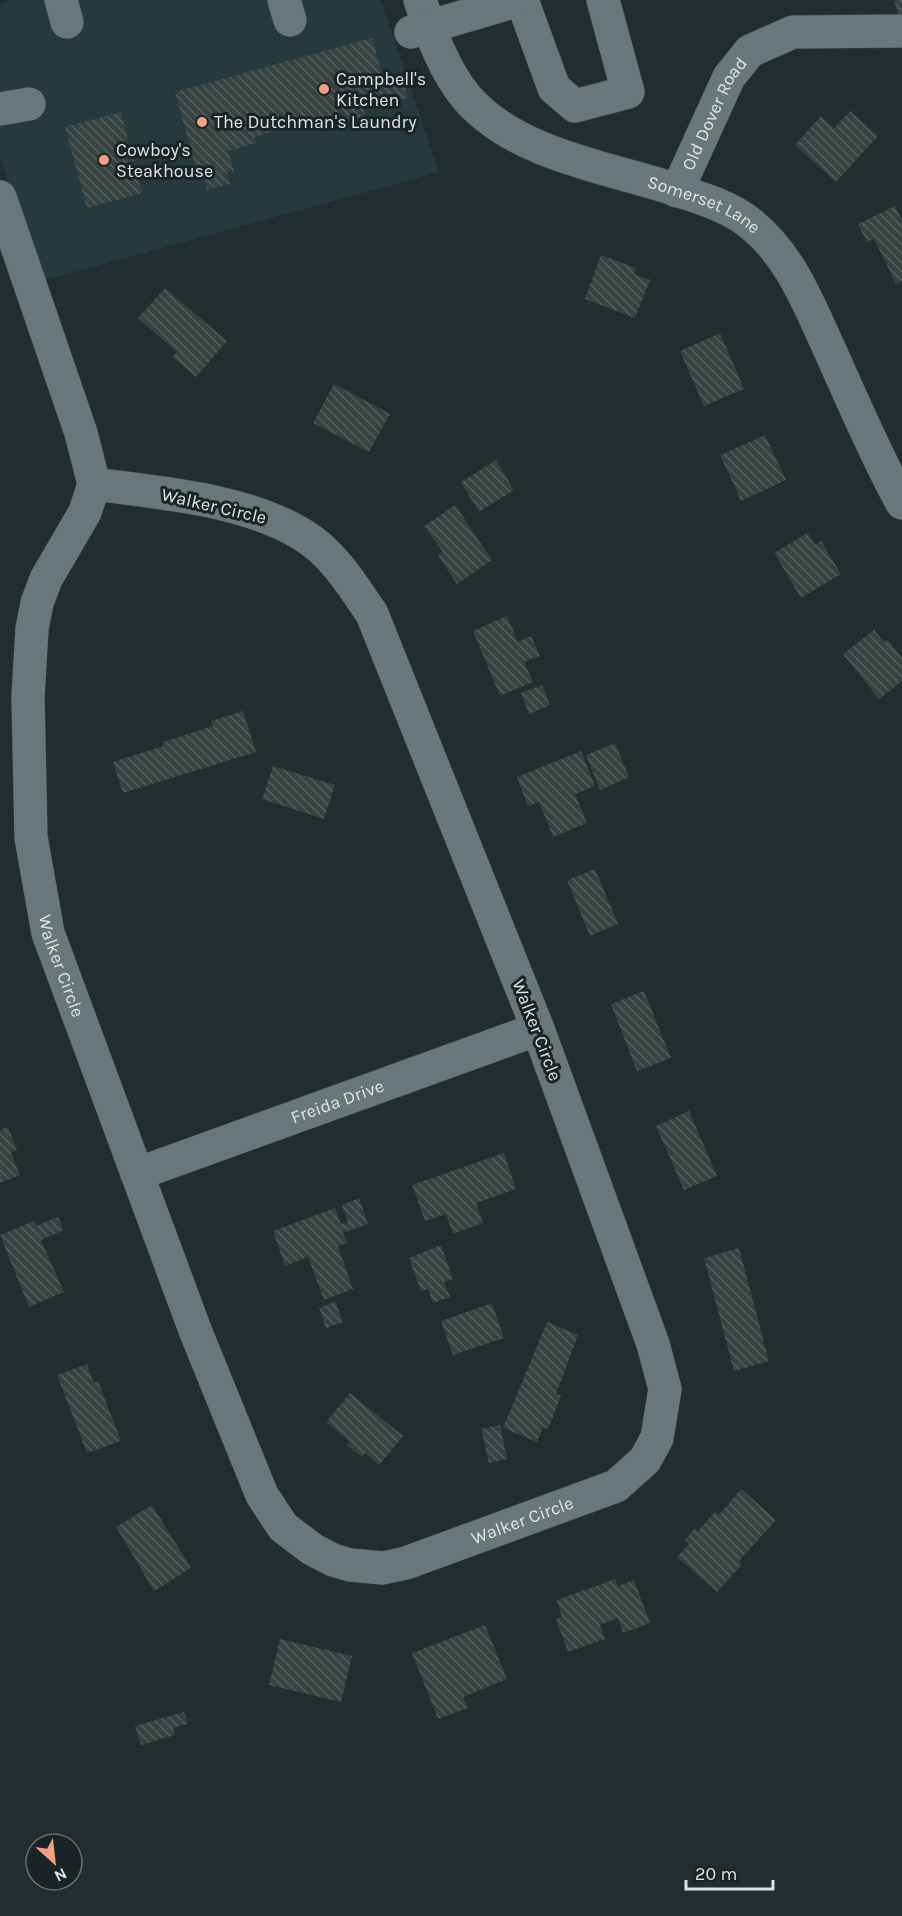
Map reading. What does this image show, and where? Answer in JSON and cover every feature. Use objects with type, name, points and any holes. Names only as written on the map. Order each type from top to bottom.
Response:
[{"type":"street","points":[[420,20],[520,0],[554,88],[575,106],[628,92],[603,0]]},
{"type":"street","name":"Somerset Lane","points":[[420,20],[467,98],[501,127],[557,152],[720,206],[751,224],[789,267],[805,295],[883,468],[902,502]]},
{"type":"street","name":"Old Dover Road","points":[[677,190],[729,77],[750,51],[793,32],[902,30]]},
{"type":"street","points":[[0,197],[81,433],[94,484]]},
{"type":"street","name":"Walker Circle","points":[[94,484],[170,494],[275,520],[305,536],[346,576],[375,623],[538,1029],[644,1315],[665,1389],[663,1414],[657,1438],[645,1460],[616,1485],[428,1557],[383,1568],[350,1565],[333,1560],[298,1540],[270,1511],[195,1330],[48,933],[31,837],[28,697],[32,629],[37,603],[46,579],[85,512],[94,484]]},
{"type":"street","name":"Freida Drive","points":[[137,1174],[538,1029]]},
{"type":"shaded area","points":[[13,0],[381,0],[439,172],[42,281],[0,158],[0,4]]},
{"type":"building","points":[[894,0],[902,0],[902,20],[900,21]]},
{"type":"building","name":"Campbell's Kitchen","points":[[372,38],[384,81],[402,76],[408,98],[390,103],[389,99],[363,107],[366,120],[359,122],[359,119],[346,122],[343,112],[254,137],[256,143],[228,151],[234,171],[227,172],[230,184],[207,190],[204,178],[199,179],[175,92]]},
{"type":"building","points":[[850,111],[878,136],[836,182],[795,145],[821,116],[834,128]]},
{"type":"building","name":"Cowboy's Steakhouse","points":[[121,112],[142,193],[87,208],[65,127]]},
{"type":"building","points":[[895,206],[902,220],[902,281],[896,284],[874,239],[867,242],[858,224]]},
{"type":"building","points":[[601,255],[636,268],[634,274],[650,280],[635,318],[585,299]]},
{"type":"building","points":[[165,288],[227,341],[196,377],[172,357],[177,352],[138,318]]},
{"type":"building","points":[[720,333],[744,389],[704,406],[680,351]]},
{"type":"building","points":[[334,384],[390,414],[369,452],[313,423]]},
{"type":"building","points":[[765,435],[786,480],[741,501],[720,455]]},
{"type":"building","points":[[496,460],[514,490],[479,512],[461,482]]},
{"type":"building","points":[[455,505],[492,560],[457,584],[438,555],[443,552],[424,526]]},
{"type":"building","points":[[808,533],[815,545],[821,541],[841,574],[801,598],[774,553]]},
{"type":"building","points":[[507,616],[518,642],[531,636],[540,656],[524,662],[533,682],[500,696],[473,631]]},
{"type":"building","points":[[874,630],[884,642],[888,640],[902,658],[902,681],[879,699],[843,654]]},
{"type":"building","points":[[542,685],[550,705],[529,714],[521,693]]},
{"type":"building","points":[[243,711],[256,752],[123,793],[113,762],[164,746],[163,742],[213,726],[211,721]]},
{"type":"building","points":[[615,743],[629,777],[600,790],[586,755]]},
{"type":"building","points":[[581,751],[595,786],[575,794],[587,823],[553,837],[539,802],[528,806],[517,777]]},
{"type":"building","points":[[273,766],[335,785],[324,819],[262,799]]},
{"type":"building","points":[[595,869],[618,924],[590,936],[567,880]]},
{"type":"building","points":[[644,991],[671,1058],[637,1071],[611,1004]]},
{"type":"building","points":[[689,1111],[717,1176],[684,1190],[656,1126]]},
{"type":"building","points":[[8,1127],[17,1150],[11,1153],[20,1175],[0,1183],[0,1130]]},
{"type":"building","points":[[504,1153],[516,1189],[476,1203],[483,1223],[453,1234],[446,1214],[425,1221],[412,1185]]},
{"type":"building","points":[[359,1198],[368,1224],[343,1233],[347,1243],[338,1246],[353,1289],[324,1300],[308,1257],[285,1266],[273,1231],[335,1208],[341,1224],[348,1222],[342,1205]]},
{"type":"building","points":[[58,1217],[64,1230],[41,1240],[64,1292],[29,1307],[0,1235],[34,1221],[36,1226]]},
{"type":"building","points":[[441,1245],[453,1279],[444,1282],[450,1297],[433,1303],[428,1289],[421,1291],[409,1258]]},
{"type":"building","points":[[739,1248],[769,1361],[734,1371],[704,1258]]},
{"type":"building","points":[[335,1301],[343,1322],[326,1328],[319,1308]]},
{"type":"building","points":[[492,1303],[504,1338],[453,1355],[441,1321]]},
{"type":"building","points":[[547,1322],[578,1335],[556,1394],[561,1396],[548,1429],[543,1427],[537,1442],[503,1428]]},
{"type":"building","points":[[87,1364],[94,1383],[98,1381],[121,1441],[87,1453],[57,1375]]},
{"type":"building","points":[[350,1393],[403,1436],[379,1465],[365,1453],[362,1457],[347,1445],[350,1442],[326,1422]]},
{"type":"building","points":[[500,1425],[507,1459],[489,1463],[481,1429]]},
{"type":"building","points":[[741,1489],[776,1520],[739,1561],[742,1564],[717,1592],[677,1557],[689,1544],[685,1540],[695,1528],[698,1531],[715,1512],[719,1515]]},
{"type":"building","points":[[152,1505],[191,1568],[154,1591],[116,1527]]},
{"type":"building","points":[[615,1579],[618,1586],[634,1580],[650,1623],[623,1633],[618,1618],[600,1625],[605,1639],[568,1652],[556,1619],[562,1617],[557,1600]]},
{"type":"building","points":[[485,1625],[507,1679],[463,1697],[468,1708],[438,1719],[412,1653]]},
{"type":"building","points":[[280,1639],[352,1656],[341,1702],[269,1685]]},
{"type":"building","points":[[184,1712],[188,1724],[173,1728],[175,1735],[141,1745],[135,1726]]},
{"type":"place","name":"Campbell's Kitchen","points":[[324,89]]},
{"type":"place","name":"The Dutchman's Laundry","points":[[202,122]]},
{"type":"place","name":"Cowboy's Steakhouse","points":[[104,160]]}]
